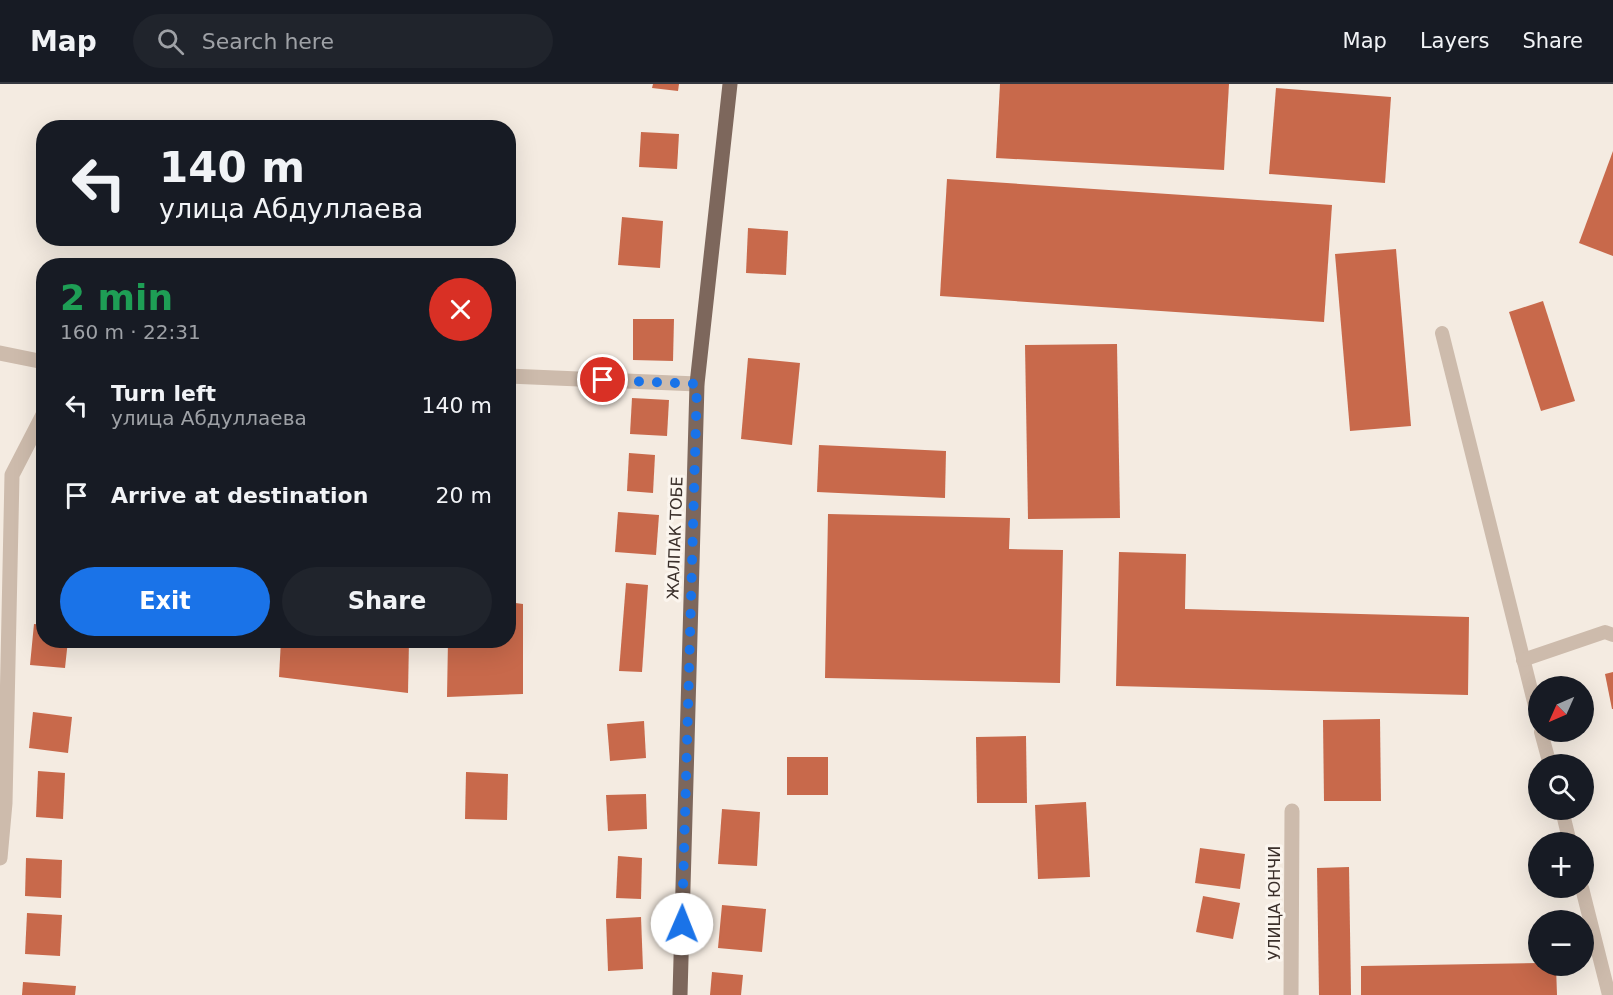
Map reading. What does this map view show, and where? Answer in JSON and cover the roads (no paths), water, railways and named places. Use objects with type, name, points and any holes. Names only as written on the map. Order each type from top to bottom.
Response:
[{"type":"main road","name":"ЖАЛПАК ТОБЕ","points":[[680,995],[697,384],[730,84]]},
{"type":"street","points":[[0,353],[36,360]]},
{"type":"street","points":[[516,376],[697,384]]},
{"type":"street","points":[[0,858],[5,803],[12,475],[36,428]]},
{"type":"street","name":"УЛИЦА ЮНЧИ","points":[[1291,995],[1292,811]]},
{"type":"lane","points":[[1442,333],[1528,679]]},
{"type":"lane","points":[[1523,660],[1605,632],[1613,635]]},
{"type":"lane","points":[[1585,898],[1609,995]]}]
